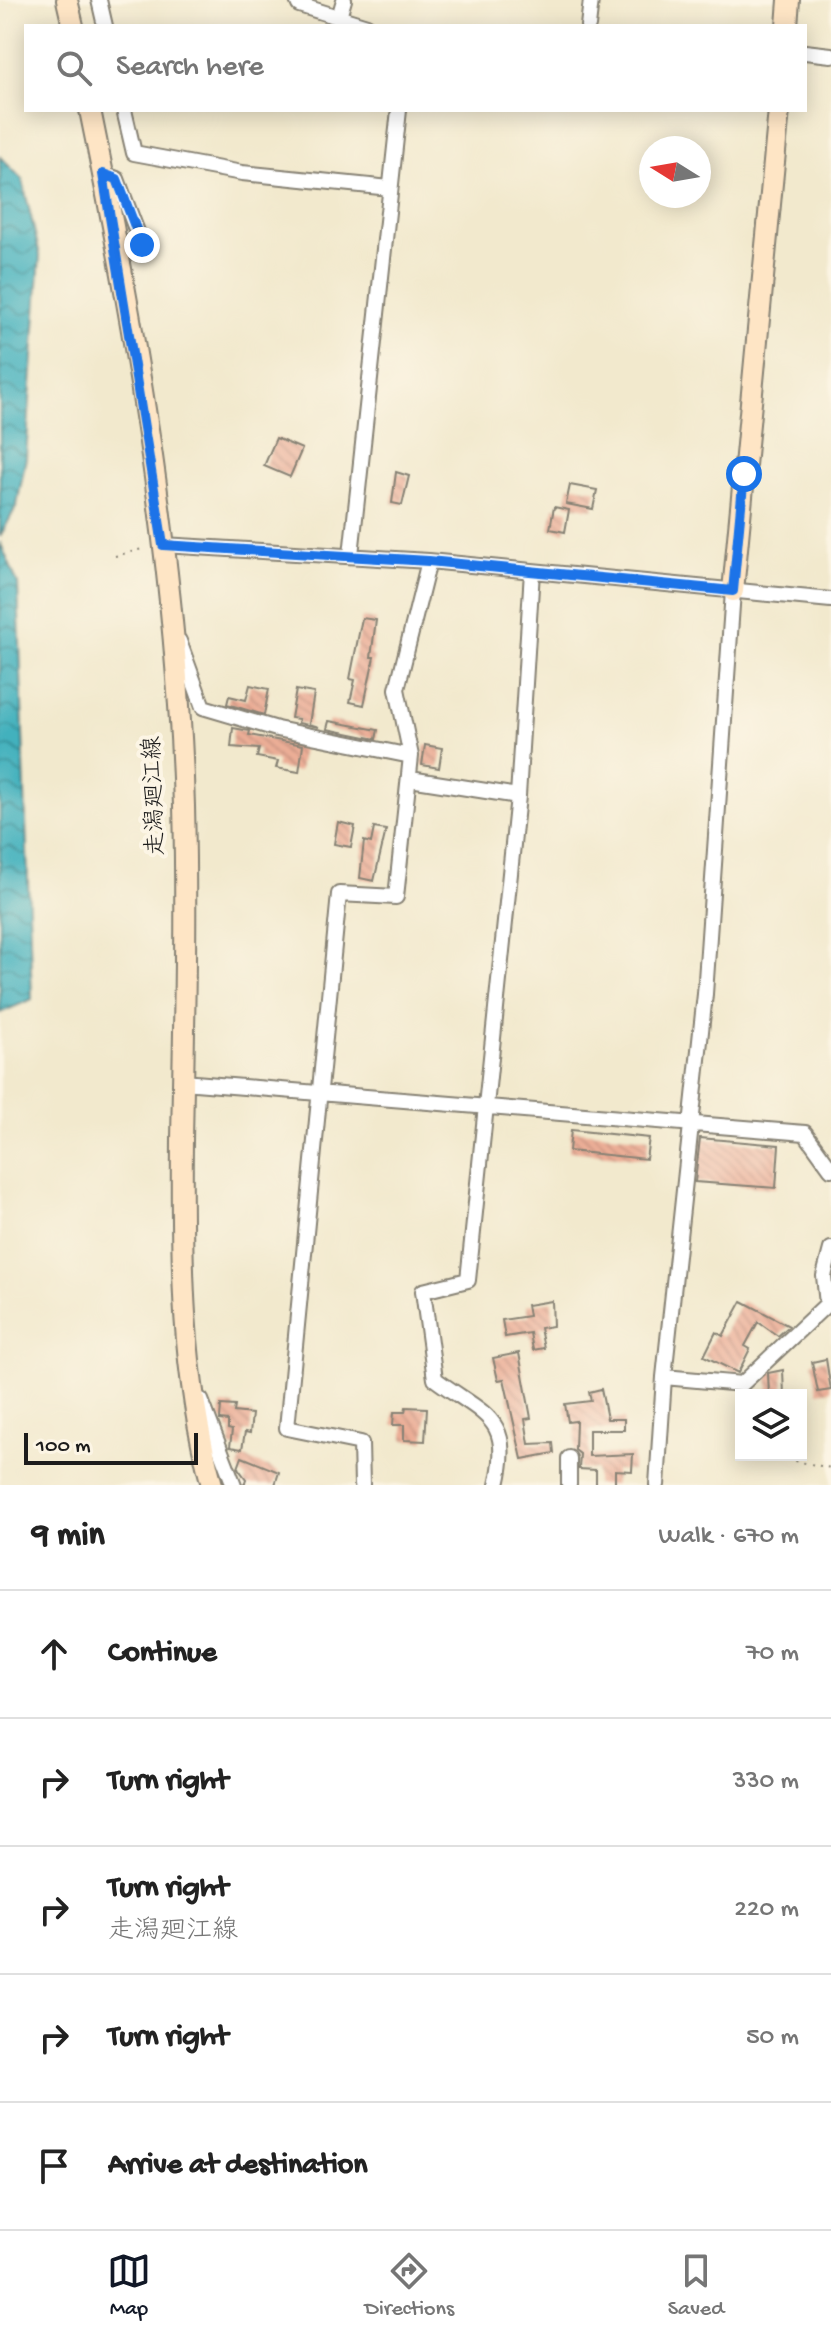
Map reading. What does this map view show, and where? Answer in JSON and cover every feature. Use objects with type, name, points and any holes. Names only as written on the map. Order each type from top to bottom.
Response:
[{"type":"main road","points":[[67,0],[73,24]]},
{"type":"main road","points":[[787,24],[789,0]]},
{"type":"main road","name":"走潟廻江線","points":[[90,112],[163,545],[171,618],[184,808],[182,1266],[192,1376],[212,1485]]},
{"type":"main road","points":[[733,591],[779,112]]},
{"type":"street","points":[[99,0],[105,24]]},
{"type":"street","points":[[297,0],[299,5],[361,24]]},
{"type":"street","points":[[339,17],[344,0]]},
{"type":"street","points":[[588,24],[591,0]]},
{"type":"street","points":[[807,52],[831,55]]},
{"type":"street","points":[[124,112],[134,153],[242,173],[390,188]]},
{"type":"street","points":[[351,555],[399,112]]},
{"type":"street","points":[[103,174],[117,179],[142,245]]},
{"type":"street","points":[[163,545],[429,561],[831,600]]},
{"type":"street","points":[[362,1485],[361,1443],[287,1428],[339,894],[396,897],[411,756],[397,689],[429,561]]},
{"type":"street","points":[[497,1485],[505,1453],[502,1435],[491,1421],[435,1379],[423,1291],[468,1280],[518,796],[532,571]]},
{"type":"street","points":[[657,1485],[664,1377],[705,994],[733,591]]},
{"type":"street","points":[[171,618],[203,707],[277,729],[411,756]]},
{"type":"street","points":[[410,779],[518,796]]},
{"type":"street","points":[[183,1082],[805,1133],[831,1169]]},
{"type":"street","points":[[664,1377],[742,1384],[829,1305],[824,1276],[831,1249]]},
{"type":"street","points":[[192,1376],[234,1485]]},
{"type":"street","points":[[569,1458],[569,1485]]},
{"type":"path","points":[[115,556],[163,545]]},
{"type":"path","points":[[795,1461],[831,1468]]},
{"type":"water","points":[[0,157],[22,179],[40,255],[26,457],[17,505],[0,537]]},
{"type":"water","points":[[0,542],[18,584],[32,999],[0,1013]]},
{"type":"building","points":[[276,438],[302,449],[290,477],[264,466]]},
{"type":"building","points":[[396,472],[409,476],[402,505],[392,503]]},
{"type":"building","points":[[570,485],[597,490],[593,509],[566,504]]},
{"type":"building","points":[[554,507],[569,510],[565,532],[550,529]]},
{"type":"building","points":[[362,618],[376,620],[371,657],[374,657],[364,705],[350,702],[355,680],[350,679]]},
{"type":"building","points":[[250,685],[269,689],[264,715],[227,704],[229,696],[246,700]]},
{"type":"building","points":[[296,690],[314,693],[309,724],[319,727],[298,723],[299,719],[291,718]]},
{"type":"building","points":[[329,721],[378,730],[376,739],[327,729]]},
{"type":"building","points":[[233,728],[250,731],[249,735],[303,745],[299,772],[276,768],[278,761],[257,757],[259,749],[231,747]]},
{"type":"building","points":[[425,745],[442,748],[439,768],[422,765]]},
{"type":"building","points":[[338,822],[355,826],[351,847],[334,844]]},
{"type":"building","points":[[374,828],[386,830],[374,881],[360,878],[364,841],[371,843]]},
{"type":"building","points":[[571,1130],[649,1138],[646,1159],[569,1151]]},
{"type":"building","points":[[700,1138],[779,1145],[776,1188],[695,1182]]},
{"type":"building","points":[[552,1301],[553,1326],[540,1328],[544,1348],[533,1350],[530,1333],[505,1337],[502,1320],[529,1316],[527,1305]]},
{"type":"building","points":[[742,1301],[789,1326],[778,1336],[758,1322],[745,1346],[750,1349],[738,1373],[704,1356],[716,1332],[723,1336]]},
{"type":"building","points":[[519,1353],[531,1418],[525,1419],[529,1444],[553,1443],[554,1453],[522,1459],[504,1379],[498,1380],[493,1358]]},
{"type":"building","points":[[826,1359],[831,1390],[818,1392],[812,1362]]},
{"type":"building","points":[[783,1370],[784,1389],[769,1389],[768,1373]]},
{"type":"building","points":[[601,1389],[607,1419],[624,1419],[624,1430],[589,1430],[589,1456],[633,1454],[632,1471],[615,1470],[615,1485],[596,1485],[596,1470],[579,1469],[580,1454],[575,1450],[576,1421],[568,1422],[565,1404],[591,1401],[589,1392]]},
{"type":"building","points":[[221,1405],[235,1406],[234,1412],[252,1414],[250,1433],[245,1432],[242,1449],[230,1447],[232,1430],[228,1429],[228,1421],[220,1420]]},
{"type":"building","points":[[406,1407],[427,1408],[425,1441],[404,1440],[404,1425],[393,1425],[394,1412],[405,1412]]},
{"type":"building","points":[[242,1457],[279,1472],[275,1485],[244,1485],[246,1479],[238,1468]]},
{"type":"route","points":[[142,245],[117,179],[103,174],[139,381],[163,545],[429,561],[733,591],[744,474]]}]
